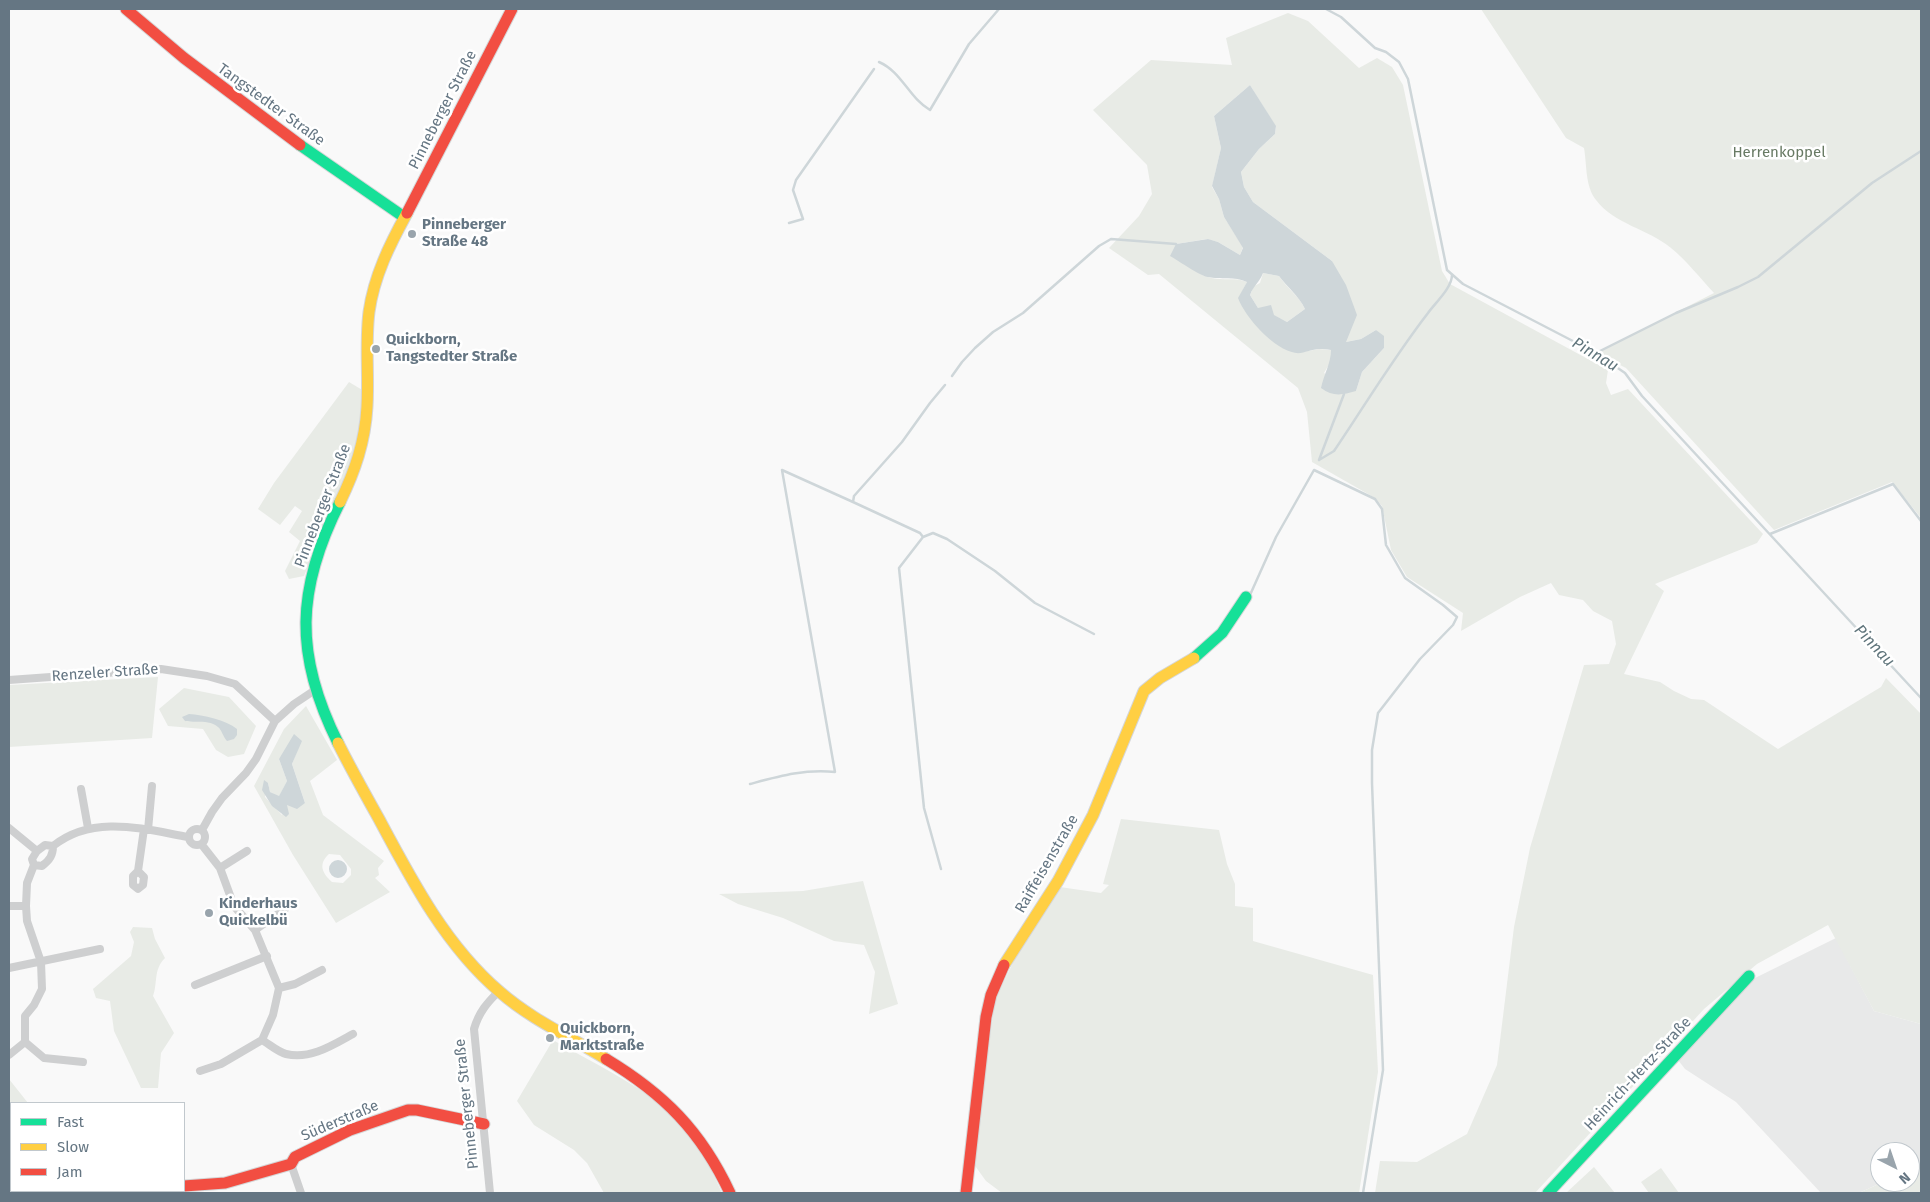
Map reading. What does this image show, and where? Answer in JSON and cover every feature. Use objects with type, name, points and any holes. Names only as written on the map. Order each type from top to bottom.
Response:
[{"type":"street","name":"Tangstedter Straße","points":[[126,9],[184,58],[271,124],[404,217]]},
{"type":"street","name":"Pinneberger Straße","points":[[490,1193],[474,1028],[484,1006],[499,991],[476,968],[435,915],[349,766],[332,732],[315,690],[307,656],[305,630],[311,577],[322,542],[362,448],[368,417],[369,313],[375,282],[388,249],[404,217],[512,9]]},
{"type":"street","name":"Raiffeisenstraße","points":[[966,1193],[986,1017],[991,995],[1001,970],[1058,881],[1093,816],[1144,691],[1150,684],[1190,661],[1219,639],[1233,621],[1246,597]]},
{"type":"street","name":"Renzeler Straße","points":[[9,680],[161,669],[207,676],[235,684],[275,721]]},
{"type":"street","points":[[202,830],[222,798],[246,773],[256,759],[275,721],[294,704],[315,690]]},
{"type":"street","points":[[138,871],[152,786]]},
{"type":"street","points":[[80,789],[88,828]]},
{"type":"street","points":[[34,865],[42,866],[49,861],[53,854],[53,846],[64,836],[88,828],[115,825],[188,837],[193,845],[202,845]]},
{"type":"street","points":[[9,828],[36,851]]},
{"type":"street","points":[[188,837],[190,832],[196,829],[202,830],[206,835],[202,845]]},
{"type":"street","points":[[53,846],[45,845],[36,851],[32,859],[34,865],[27,883],[26,906],[28,921],[41,962],[42,989],[34,1005],[25,1016],[25,1042],[44,1058],[83,1062]]},
{"type":"street","points":[[200,1071],[221,1064],[262,1040],[273,1015],[279,988],[256,930],[234,906],[220,868],[202,845]]},
{"type":"street","points":[[220,868],[247,851]]},
{"type":"street","points":[[9,906],[26,906]]},
{"type":"street","points":[[256,930],[285,909]]},
{"type":"street","points":[[9,968],[100,949]]},
{"type":"street","points":[[195,985],[267,956]]},
{"type":"street","points":[[279,988],[295,984],[322,970]]},
{"type":"street","name":"Heinrich-Hertz-Straße","points":[[1548,1193],[1749,976]]},
{"type":"street","points":[[499,991],[522,1009],[641,1082],[662,1098],[683,1118],[701,1140],[718,1166],[730,1193]]},
{"type":"street","points":[[262,1040],[285,1054],[308,1055],[328,1048],[353,1034]]},
{"type":"street","points":[[9,1055],[25,1042]]},
{"type":"street","name":"Süderstraße","points":[[185,1186],[200,1187],[234,1181],[291,1164],[295,1157],[350,1130],[408,1110],[417,1110],[484,1124]]},
{"type":"street","points":[[291,1164],[301,1193]]},
{"type":"shaded area","points":[[1250,85],[1276,126],[1275,134],[1259,149],[1241,172],[1244,187],[1253,202],[1332,261],[1346,285],[1357,315],[1346,342],[1361,339],[1376,330],[1384,336],[1384,348],[1362,372],[1356,391],[1338,394],[1330,393],[1321,388],[1331,350],[1316,349],[1302,353],[1287,351],[1261,332],[1247,314],[1238,298],[1247,282],[1238,279],[1204,276],[1170,256],[1176,244],[1208,239],[1218,242],[1240,255],[1243,248],[1224,217],[1219,199],[1212,186],[1221,148],[1214,116]],"holes":[[[1263,273],[1279,276],[1300,300],[1305,309],[1287,322],[1274,315],[1271,305],[1258,308],[1250,295]]]},
{"type":"shaded area","points":[[189,714],[227,723],[237,729],[237,735],[234,739],[227,741],[219,728],[214,725],[207,722],[185,721],[182,717]]},
{"type":"shaded area","points":[[294,734],[302,741],[292,764],[305,803],[297,809],[287,805],[289,814],[286,817],[272,806],[262,790],[264,780],[268,783],[270,792],[279,796],[287,781],[279,759]]},
{"type":"shaded area","points":[[334,860],[342,860],[347,865],[345,876],[334,878],[329,873],[329,865]]},
{"type":"shaded area","points":[[1836,938],[1874,1011],[1921,1024],[1921,1165],[1920,1142],[1870,1142],[1870,1188],[1859,1193],[1821,1193],[1736,1102],[1685,1069],[1678,1060],[1751,980]]},
{"type":"green space","name":"Herrenkoppel","points":[[1481,9],[1921,9],[1921,518],[1892,482],[1774,530],[1626,368],[1596,353],[1714,293],[1671,248],[1662,241],[1612,215],[1596,200],[1588,182],[1584,148],[1566,138]]},
{"type":"green space","points":[[1288,13],[1308,21],[1359,68],[1377,58],[1392,67],[1403,85],[1442,271],[1450,284],[1608,370],[1606,383],[1611,395],[1628,389],[1763,534],[1757,543],[1655,584],[1664,591],[1624,674],[1660,682],[1691,699],[1704,700],[1778,749],[1881,687],[1886,678],[1921,714],[1921,1024],[1874,1011],[1828,925],[1757,964],[1704,1009],[1535,1193],[1375,1193],[1380,1161],[1417,1162],[1467,1134],[1497,1065],[1514,927],[1530,848],[1584,665],[1609,664],[1616,644],[1612,621],[1593,611],[1583,600],[1559,595],[1551,583],[1520,597],[1461,631],[1463,613],[1407,577],[1391,550],[1382,506],[1375,498],[1312,462],[1307,412],[1298,388],[1159,274],[1148,275],[1109,248],[1139,216],[1152,194],[1147,165],[1093,110],[1151,60],[1232,65],[1226,38]],"holes":[[[1250,85],[1276,127],[1275,134],[1259,149],[1241,172],[1244,187],[1253,202],[1332,261],[1346,342],[1361,339],[1376,330],[1384,348],[1362,372],[1356,391],[1324,373],[1331,361],[1331,350],[1319,349],[1296,353],[1239,298],[1247,282],[1205,276],[1189,263],[1176,244],[1207,239],[1218,242],[1240,255],[1243,247],[1224,217],[1219,199],[1212,187],[1221,148],[1214,116]]]},
{"type":"green space","points":[[1263,273],[1279,276],[1300,300],[1305,309],[1287,322],[1258,308],[1250,295],[1254,286],[1260,283]]},
{"type":"green space","points":[[349,382],[364,391],[361,435],[344,482],[304,576],[289,579],[285,571],[300,541],[289,532],[302,511],[295,506],[280,525],[258,509],[274,483]]},
{"type":"green space","points":[[158,677],[152,738],[9,747],[9,685]]},
{"type":"green space","points":[[184,688],[229,697],[256,726],[244,754],[228,757],[216,750],[203,729],[168,726],[159,709]]},
{"type":"green space","points":[[306,706],[337,760],[310,781],[323,815],[384,861],[378,868],[379,875],[375,878],[390,892],[336,923],[293,855],[254,786],[284,729]],"holes":[[[301,741],[292,764],[305,803],[287,805],[282,815],[265,797],[268,783],[270,792],[279,797],[287,781],[279,759]],[[329,854],[340,855],[351,869],[351,875],[343,883],[332,882],[324,872],[323,861]]]},
{"type":"green space","points":[[1121,819],[1219,830],[1227,864],[1235,884],[1235,906],[1253,908],[1253,941],[1373,975],[1378,1072],[1359,1193],[1002,1193],[986,1181],[973,1163],[995,1000],[1019,950],[1060,887],[1101,893],[1109,885],[1103,884]]},
{"type":"green space","points":[[863,881],[898,1004],[869,1014],[875,972],[864,945],[834,941],[783,918],[738,904],[719,894],[803,891]]},
{"type":"green space","points":[[133,927],[152,928],[155,939],[165,958],[157,972],[153,996],[174,1033],[161,1053],[158,1088],[141,1088],[114,1031],[110,1001],[96,998],[93,989],[131,956],[134,942],[130,932]]},
{"type":"green space","points":[[553,1040],[624,1080],[675,1116],[697,1144],[722,1193],[604,1193],[587,1163],[574,1150],[534,1125],[517,1101]]},
{"type":"green space","points":[[9,1079],[27,1102],[10,1102],[9,1107]]},
{"type":"green space","points":[[1920,1165],[1921,1193],[1859,1193],[1870,1188],[1870,1192],[1920,1192]]},
{"type":"green space","points":[[1594,1167],[1615,1193],[1566,1193]]},
{"type":"green space","points":[[1661,1168],[1679,1193],[1649,1193],[1641,1182]]},
{"type":"waterway","points":[[879,62],[894,72],[916,99],[930,110],[969,44],[999,9]]},
{"type":"waterway","name":"Pinnau","points":[[1326,9],[1341,17],[1375,48],[1386,52],[1399,62],[1408,79],[1447,270],[1463,284],[1596,353],[1625,373],[1642,396],[1921,698]]},
{"type":"waterway","points":[[789,223],[803,219],[793,190],[796,180],[874,69]]},
{"type":"waterway","points":[[1596,353],[1676,313],[1758,277],[1872,183],[1921,151]]},
{"type":"waterway","points":[[952,376],[975,348],[993,332],[1023,313],[1099,246],[1111,239],[1176,244]]},
{"type":"waterway","points":[[1319,460],[1334,451],[1403,347],[1446,290],[1452,275]]},
{"type":"waterway","points":[[750,784],[802,772],[835,772],[782,470],[853,502],[854,496],[902,442],[945,385]]},
{"type":"waterway","points":[[1319,460],[1344,394]]},
{"type":"waterway","points":[[1250,595],[1276,537],[1314,470],[1375,499],[1382,509],[1386,545],[1405,578],[1457,617],[1453,625],[1420,659],[1378,713],[1372,750],[1372,783],[1383,1070],[1363,1193]]},
{"type":"waterway","points":[[1770,534],[1893,484],[1921,521]]},
{"type":"waterway","points":[[853,502],[920,533],[923,537],[899,568],[924,808],[941,869]]},
{"type":"waterway","points":[[923,537],[933,533],[947,539],[995,571],[1035,603],[1094,634]]},
{"type":"traffic: fast","points":[[300,145],[404,217]]},
{"type":"traffic: fast","points":[[338,743],[324,711],[314,680],[308,651],[306,622],[308,593],[315,564],[325,534],[340,502]]},
{"type":"traffic: fast","points":[[1194,658],[1222,633],[1246,597]]},
{"type":"traffic: fast","points":[[1548,1193],[1749,976]]},
{"type":"traffic: slow","points":[[340,502],[355,468],[366,420],[367,348],[371,299],[384,261],[407,213]]},
{"type":"traffic: slow","points":[[1004,965],[1058,881],[1093,815],[1144,691],[1160,678],[1194,658]]},
{"type":"traffic: slow","points":[[338,743],[404,866],[432,911],[463,954],[481,974],[512,1002],[538,1020],[606,1059]]},
{"type":"traffic: jam","points":[[126,9],[184,58],[300,145]]},
{"type":"traffic: jam","points":[[407,213],[512,9]]},
{"type":"traffic: jam","points":[[966,1193],[986,1017],[991,995],[1004,965]]},
{"type":"traffic: jam","points":[[606,1059],[646,1086],[679,1116],[707,1151],[730,1193]]},
{"type":"traffic: jam","points":[[185,1186],[225,1183],[291,1164],[295,1157],[350,1130],[408,1110],[417,1110],[484,1124]]},
{"type":"place","name":"Pinneberger Straße 48","points":[[412,234]]},
{"type":"place","name":"Quickborn, Tangstedter Straße","points":[[376,349]]},
{"type":"place","name":"Kinderhaus Quickelbü","points":[[209,913]]},
{"type":"place","name":"Quickborn, Marktstraße","points":[[550,1038]]}]
